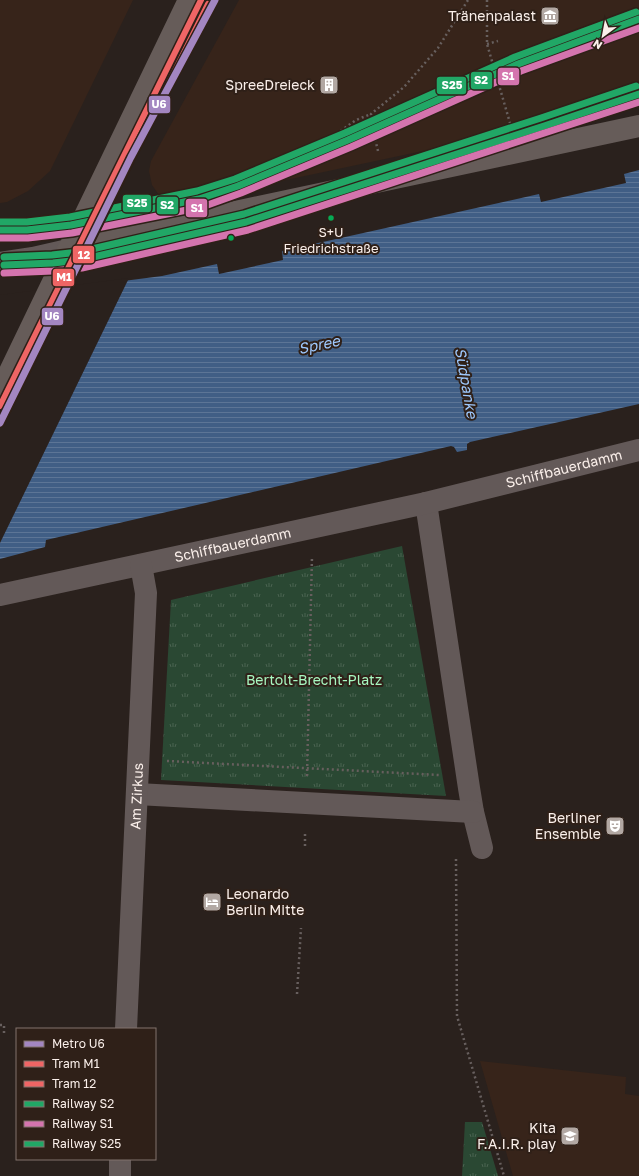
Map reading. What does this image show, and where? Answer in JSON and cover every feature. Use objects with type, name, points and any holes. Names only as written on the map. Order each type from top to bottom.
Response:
[{"type":"street","points":[[0,392],[189,0]]},
{"type":"street","points":[[0,263],[33,258],[226,214],[639,126]]},
{"type":"street","name":"Schiffbauerdamm","points":[[0,594],[426,503],[639,450]]},
{"type":"street","points":[[426,503],[473,812],[482,848]]},
{"type":"street","name":"Am Zirkus","points":[[126,1028],[146,593],[141,565]]},
{"type":"street","points":[[137,794],[473,812]]},
{"type":"street","points":[[120,1160],[120,1176]]},
{"type":"path","points":[[242,179],[328,140],[356,120],[371,114],[404,87],[438,48],[468,0]]},
{"type":"path","points":[[487,0],[487,44],[510,123]]},
{"type":"path","points":[[487,44],[498,40]]},
{"type":"path","points":[[371,114],[378,151]]},
{"type":"path","points":[[373,130],[424,118]]},
{"type":"path","points":[[307,770],[312,556]]},
{"type":"path","points":[[160,760],[307,770],[442,775]]},
{"type":"path","points":[[455,853],[457,1016],[504,1176]]},
{"type":"path","points":[[297,994],[302,928]]},
{"type":"path","points":[[0,1025],[4,1025],[4,1036]]},
{"type":"shaded area","points":[[0,0],[133,0],[50,171],[28,191],[7,202],[0,203]]},
{"type":"shaded area","points":[[239,0],[639,0],[639,105],[182,202],[170,201],[159,195],[152,185],[149,171],[151,161]]},
{"type":"shaded area","name":"Kita F.A.I.R. play","points":[[480,1061],[626,1077],[625,1094],[639,1096],[639,1176],[513,1176]]},
{"type":"green space","name":"Bertolt-Brecht-Platz","points":[[402,546],[446,796],[161,780],[171,600]]},
{"type":"green space","points":[[465,1122],[482,1122],[498,1176],[462,1176]]},
{"type":"water","points":[[639,170],[639,404],[470,442],[467,444],[467,450],[457,452],[454,447],[451,446],[46,540],[45,547],[0,559],[0,297],[162,276],[217,264],[219,274],[283,260],[282,251],[539,194],[541,202],[626,183],[624,174]]},
{"type":"pier","points":[[129,278],[0,543],[0,295]]},
{"type":"metro line","name":"U6","points":[[0,423],[131,157],[215,0]]},
{"type":"tram line","name":"M1","points":[[0,406],[201,0]]},
{"type":"tram line","name":"12","points":[[7,410],[208,4]]},
{"type":"rail line","name":"S25","points":[[0,222],[27,222],[70,217],[197,191],[235,179],[345,133],[515,57],[636,12]]},
{"type":"rail line","name":"S2","points":[[0,230],[27,230],[71,225],[199,199],[238,186],[348,140],[518,64],[639,19]]},
{"type":"rail line","name":"S1","points":[[0,238],[28,238],[72,233],[202,207],[241,193],[351,147],[521,71],[639,28]]},
{"type":"rail line","name":"S25","points":[[4,257],[79,252],[244,214],[636,86]]},
{"type":"rail line","name":"S2","points":[[4,265],[53,263],[80,260],[246,222],[639,94]]},
{"type":"rail line","name":"S1","points":[[4,273],[82,268],[248,230],[639,102]]},
{"type":"place","name":"Tränenpalast","points":[[550,16]]},
{"type":"place","name":"SpreeDreieck","points":[[329,85]]},
{"type":"place","name":"S+U Friedrichstraße","points":[[331,218]]},
{"type":"place","name":"Berliner Ensemble","points":[[615,826]]},
{"type":"place","name":"Leonardo Berlin Mitte","points":[[212,902]]},
{"type":"place","name":"Kita F.A.I.R. play","points":[[570,1136]]},
{"type":"water label","name":"Spree","points":[[319,345]]},
{"type":"water label","name":"Südpanke","points":[[466,383]]}]
